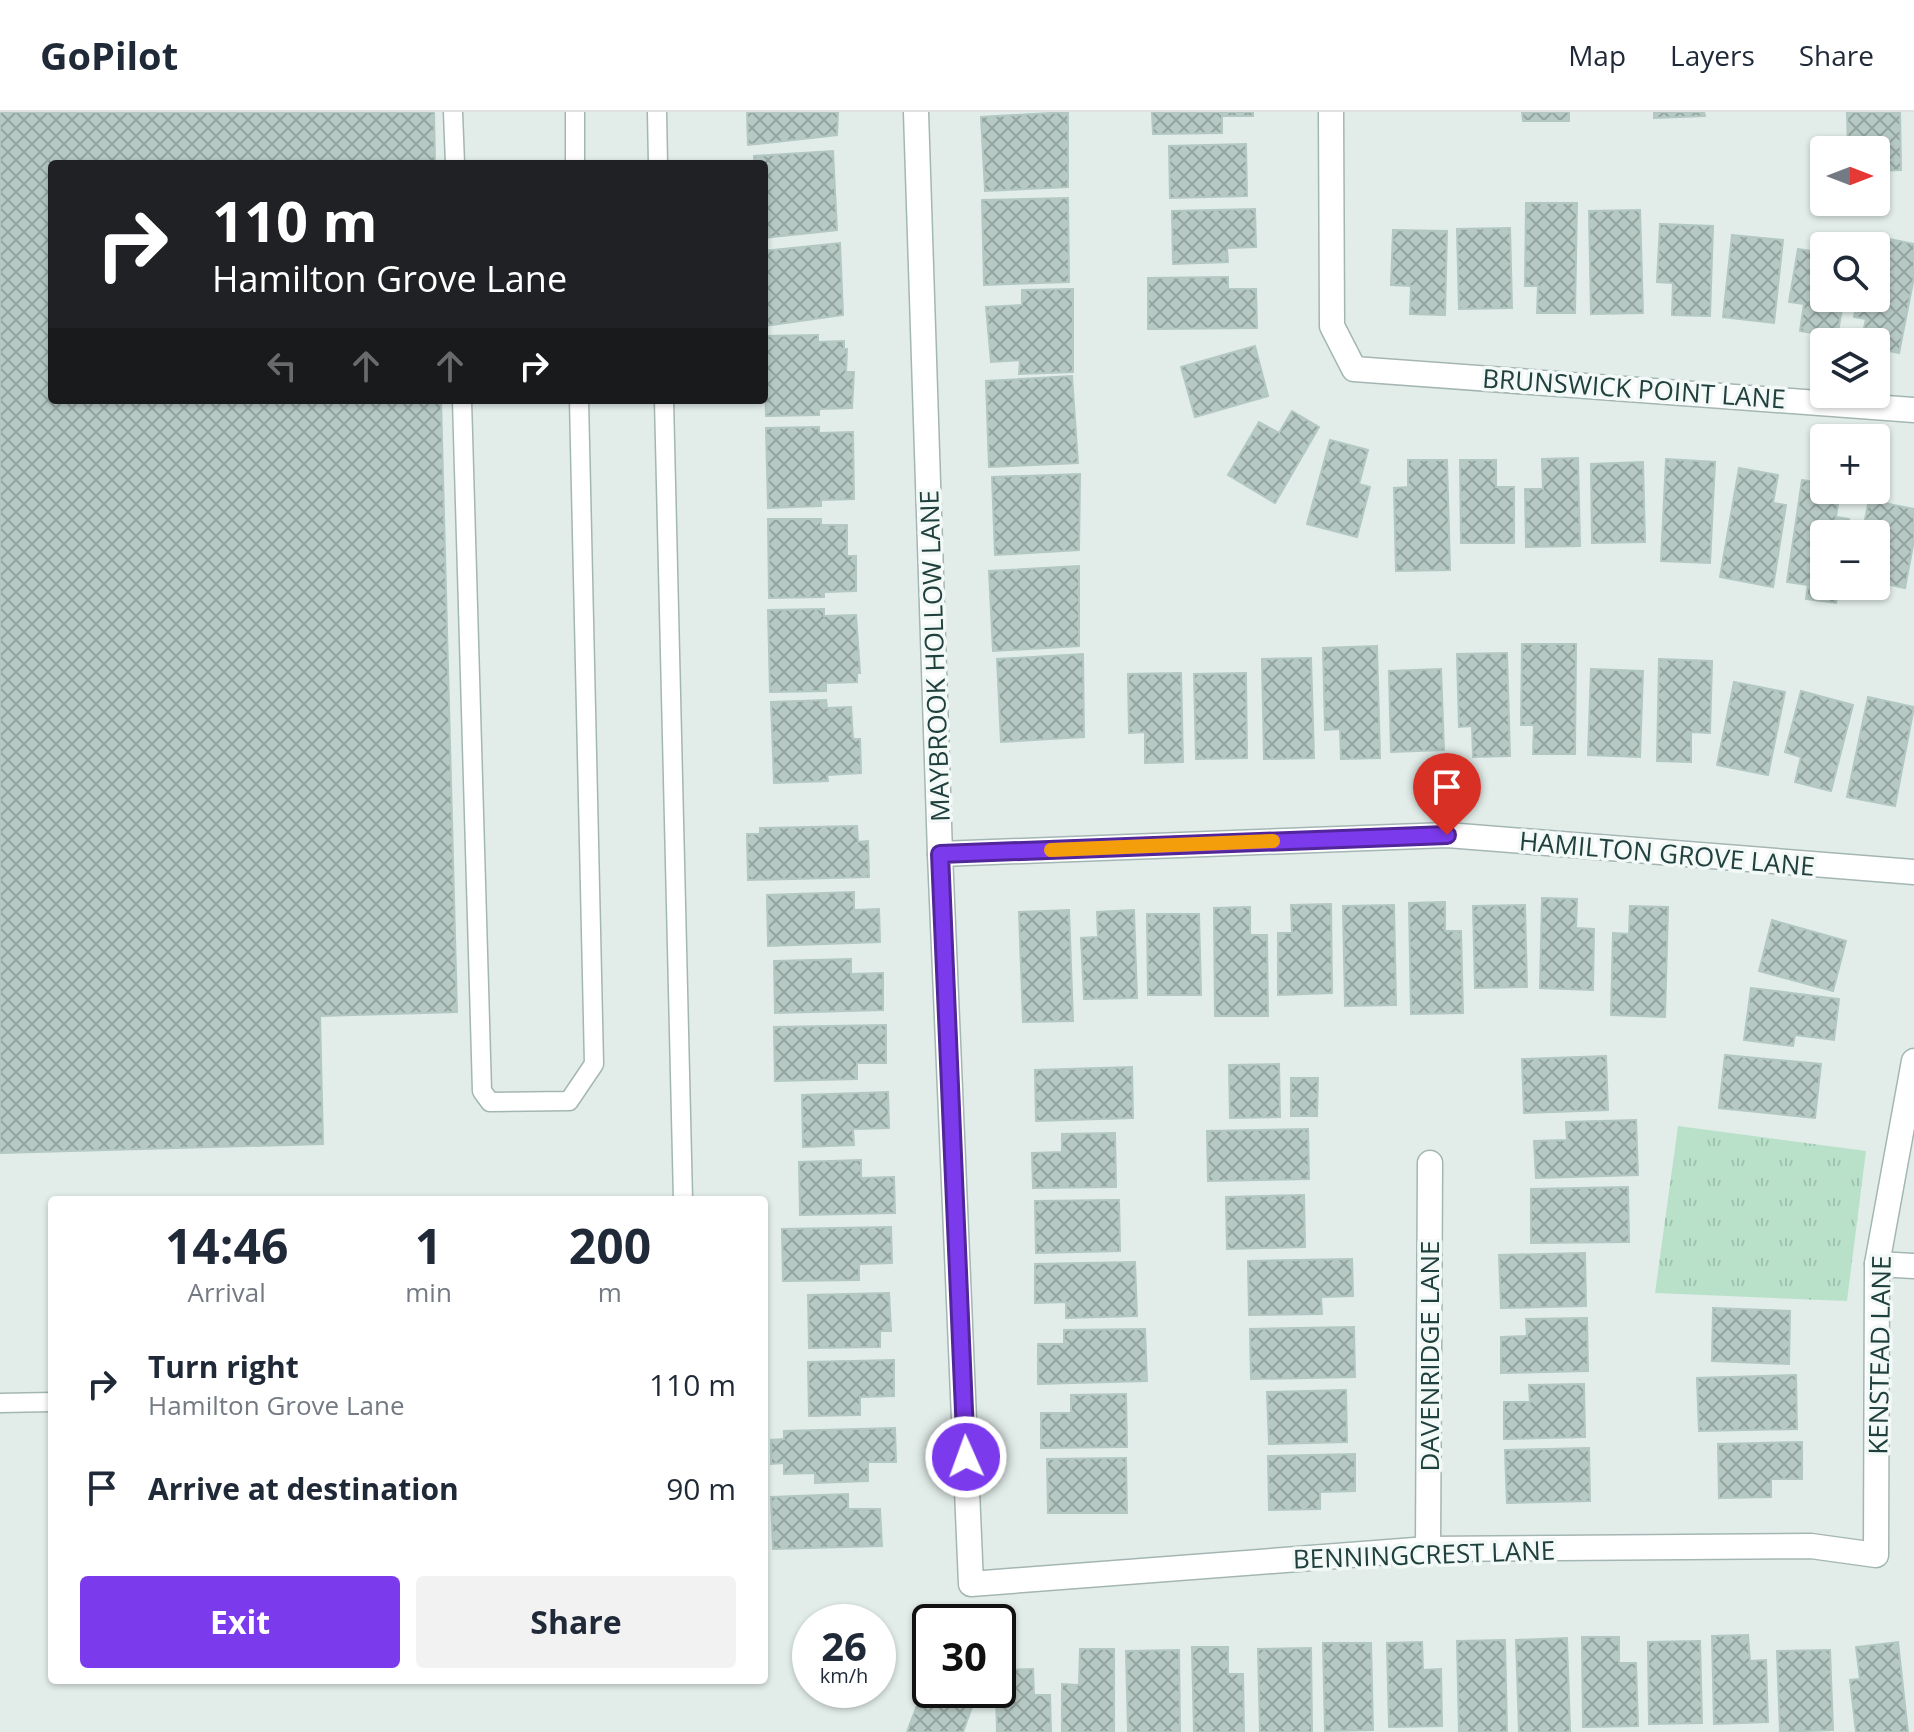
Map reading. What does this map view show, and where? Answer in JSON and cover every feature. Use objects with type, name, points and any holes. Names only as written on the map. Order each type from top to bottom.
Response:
[{"type":"street","name":"MAYBROOK HOLLOW LANE","points":[[916,112],[940,854],[971,1584]]},
{"type":"street","name":"BRUNSWICK POINT LANE","points":[[1331,112],[1332,326],[1354,369],[1914,410]]},
{"type":"street","name":"HAMILTON GROVE LANE","points":[[940,854],[1447,835],[1914,872]]},
{"type":"street","name":"KENSTEAD LANE","points":[[1876,1555],[1877,1264],[1914,1061]]},
{"type":"street","name":"DAVENRIDGE LANE","points":[[1428,1549],[1430,1163]]},
{"type":"street","points":[[1877,1264],[1914,1266]]},
{"type":"street","name":"BENNINGCREST LANE","points":[[971,1584],[1428,1549],[1811,1546],[1876,1555]]},
{"type":"lane","points":[[453,112],[455,160]]},
{"type":"lane","points":[[575,112],[575,160]]},
{"type":"lane","points":[[657,112],[658,160]]},
{"type":"lane","points":[[462,404],[482,1091],[490,1102],[569,1101],[594,1064],[579,404]]},
{"type":"lane","points":[[664,404],[683,1196]]},
{"type":"lane","points":[[0,1403],[48,1402]]},
{"type":"green space","points":[[1678,1126],[1866,1151],[1847,1301],[1655,1293]]},
{"type":"building","points":[[0,112],[434,112],[435,160],[48,160],[48,404],[441,404],[457,1012],[320,1016],[323,1144],[0,1153]]},
{"type":"building","points":[[747,112],[838,112],[837,135],[748,145]]},
{"type":"building","points":[[1068,112],[1068,187],[985,191],[981,117]]},
{"type":"building","points":[[1152,112],[1253,112],[1253,116],[1222,116],[1222,133],[1153,134]]},
{"type":"building","points":[[1522,112],[1569,112],[1569,121],[1523,121]]},
{"type":"building","points":[[1654,112],[1704,112],[1705,116],[1654,118]]},
{"type":"building","points":[[1847,112],[1900,112],[1901,170],[1890,170],[1890,136],[1848,136]]},
{"type":"building","points":[[1246,144],[1247,196],[1170,198],[1169,146]]},
{"type":"building","points":[[833,151],[837,230],[768,238],[768,160],[754,160],[754,156]]},
{"type":"building","points":[[1068,198],[1069,282],[984,285],[982,200]]},
{"type":"building","points":[[1526,203],[1577,203],[1575,313],[1537,313],[1538,286],[1525,286]]},
{"type":"building","points":[[1255,209],[1256,247],[1227,248],[1228,262],[1173,264],[1172,211]]},
{"type":"building","points":[[1640,210],[1643,313],[1591,314],[1589,211]]},
{"type":"building","points":[[1660,224],[1713,226],[1710,316],[1672,315],[1673,283],[1657,282]]},
{"type":"building","points":[[1510,228],[1512,308],[1459,309],[1457,229]]},
{"type":"building","points":[[1393,230],[1447,231],[1445,315],[1410,314],[1411,286],[1391,285]]},
{"type":"building","points":[[1732,235],[1783,240],[1774,323],[1723,317]]},
{"type":"building","points":[[1890,239],[1914,244],[1914,277],[1899,353],[1890,351],[1890,328],[1864,328],[1866,319],[1854,317],[1855,312],[1890,312]]},
{"type":"building","points":[[840,243],[843,315],[768,325],[768,251]]},
{"type":"building","points":[[1798,249],[1810,251],[1810,312],[1841,312],[1839,328],[1800,331],[1804,304],[1789,302]]},
{"type":"building","points":[[1228,277],[1228,289],[1256,289],[1257,328],[1148,329],[1148,278]]},
{"type":"building","points":[[1073,289],[1073,372],[1019,374],[1020,360],[991,362],[986,307],[1022,305],[1022,290]]},
{"type":"building","points":[[818,335],[818,342],[844,341],[844,349],[847,349],[846,372],[854,372],[852,408],[819,409],[819,415],[766,416],[768,336]]},
{"type":"building","points":[[1255,346],[1268,396],[1195,417],[1181,367]]},
{"type":"building","points":[[1072,376],[1078,463],[989,467],[986,381]]},
{"type":"building","points":[[1292,411],[1319,427],[1275,503],[1228,475],[1259,422],[1279,433]]},
{"type":"building","points":[[819,427],[819,433],[853,432],[854,499],[821,500],[821,506],[768,508],[766,428]]},
{"type":"building","points":[[1330,440],[1368,450],[1359,484],[1370,487],[1357,537],[1307,524]]},
{"type":"building","points":[[1578,458],[1580,546],[1526,547],[1525,489],[1543,489],[1542,459]]},
{"type":"building","points":[[1666,459],[1715,462],[1710,563],[1661,561]]},
{"type":"building","points":[[1408,460],[1447,460],[1450,570],[1396,571],[1394,488],[1408,487]]},
{"type":"building","points":[[1460,460],[1496,460],[1496,487],[1514,487],[1514,543],[1461,543]]},
{"type":"building","points":[[1643,462],[1645,542],[1592,543],[1591,464]]},
{"type":"building","points":[[1739,468],[1778,475],[1773,503],[1786,505],[1773,587],[1720,577]]},
{"type":"building","points":[[1080,474],[1079,550],[995,555],[992,477]]},
{"type":"building","points":[[1802,480],[1810,481],[1810,504],[1838,504],[1836,517],[1849,520],[1810,520],[1810,600],[1806,599],[1808,585],[1787,582]]},
{"type":"building","points":[[1868,504],[1914,509],[1914,540],[1905,588],[1890,585],[1890,520],[1865,520]]},
{"type":"building","points":[[768,519],[821,519],[821,525],[847,525],[847,556],[856,556],[856,591],[824,592],[824,597],[769,598]]},
{"type":"building","points":[[1079,566],[1079,646],[993,651],[989,571]]},
{"type":"building","points":[[824,609],[824,616],[856,615],[860,673],[857,673],[857,682],[826,683],[826,691],[770,692],[768,610]]},
{"type":"building","points":[[1522,644],[1576,644],[1575,754],[1533,754],[1534,725],[1521,725]]},
{"type":"building","points":[[1377,646],[1380,758],[1341,759],[1340,729],[1325,730],[1323,648]]},
{"type":"building","points":[[1507,653],[1510,756],[1473,757],[1472,726],[1459,727],[1457,654]]},
{"type":"building","points":[[1083,654],[1084,737],[1001,742],[997,659]]},
{"type":"building","points":[[1311,658],[1314,758],[1264,759],[1262,659]]},
{"type":"building","points":[[1659,659],[1712,661],[1710,733],[1691,732],[1691,762],[1657,761]]},
{"type":"building","points":[[1441,669],[1444,750],[1391,752],[1389,671]]},
{"type":"building","points":[[1591,669],[1643,671],[1640,757],[1588,755]]},
{"type":"building","points":[[1181,673],[1183,762],[1145,763],[1145,732],[1129,733],[1128,674]]},
{"type":"building","points":[[1246,673],[1247,758],[1196,759],[1194,674]]},
{"type":"building","points":[[1734,682],[1785,692],[1768,775],[1717,765]]},
{"type":"building","points":[[1801,691],[1853,705],[1831,791],[1795,782],[1801,757],[1785,752]]},
{"type":"building","points":[[1868,697],[1914,707],[1895,806],[1847,797]]},
{"type":"building","points":[[826,700],[827,708],[851,707],[853,739],[860,739],[861,773],[827,775],[828,781],[774,783],[771,702]]},
{"type":"building","points":[[857,826],[858,842],[868,841],[869,877],[748,880],[747,834],[760,834],[760,828]]},
{"type":"building","points":[[854,892],[854,910],[879,909],[880,942],[768,946],[767,895]]},
{"type":"building","points":[[1542,898],[1577,899],[1576,928],[1594,929],[1593,990],[1540,988]]},
{"type":"building","points":[[1445,902],[1445,931],[1461,931],[1463,1013],[1411,1014],[1409,903]]},
{"type":"building","points":[[1331,904],[1332,993],[1278,995],[1278,933],[1292,933],[1291,905]]},
{"type":"building","points":[[1394,905],[1396,1005],[1345,1006],[1343,906]]},
{"type":"building","points":[[1525,905],[1527,987],[1475,988],[1473,906]]},
{"type":"building","points":[[1630,906],[1668,907],[1665,1017],[1611,1015],[1613,933],[1629,934]]},
{"type":"building","points":[[1250,907],[1250,935],[1267,935],[1268,1016],[1215,1016],[1214,908]]},
{"type":"building","points":[[1069,910],[1073,1021],[1023,1022],[1019,912]]},
{"type":"building","points":[[1134,910],[1137,998],[1084,999],[1081,938],[1098,937],[1097,912]]},
{"type":"building","points":[[1147,914],[1199,914],[1201,995],[1148,995]]},
{"type":"building","points":[[1772,920],[1846,941],[1833,991],[1759,971]]},
{"type":"building","points":[[851,959],[851,974],[883,973],[883,1010],[775,1013],[774,961]]},
{"type":"building","points":[[1751,988],[1839,999],[1834,1040],[1795,1035],[1793,1046],[1744,1040]]},
{"type":"building","points":[[886,1025],[886,1063],[857,1063],[857,1079],[775,1081],[774,1027]]},
{"type":"building","points":[[1725,1055],[1821,1064],[1815,1118],[1719,1108]]},
{"type":"building","points":[[1606,1056],[1608,1110],[1524,1113],[1522,1059]]},
{"type":"building","points":[[1279,1064],[1280,1117],[1230,1118],[1229,1065]]},
{"type":"building","points":[[1132,1067],[1133,1118],[1036,1121],[1035,1070]]},
{"type":"building","points":[[1291,1078],[1318,1078],[1317,1116],[1291,1116]]},
{"type":"building","points":[[888,1092],[889,1128],[853,1129],[854,1145],[803,1147],[802,1095]]},
{"type":"building","points":[[1636,1120],[1638,1175],[1536,1178],[1534,1141],[1567,1140],[1566,1122]]},
{"type":"building","points":[[1308,1129],[1309,1179],[1208,1181],[1207,1131]]},
{"type":"building","points":[[1115,1133],[1116,1187],[1033,1188],[1032,1153],[1062,1152],[1062,1134]]},
{"type":"building","points":[[861,1160],[861,1178],[894,1177],[895,1213],[800,1215],[799,1162]]},
{"type":"building","points":[[1628,1187],[1629,1242],[1531,1243],[1531,1189]]},
{"type":"building","points":[[1304,1195],[1305,1247],[1227,1249],[1226,1197]]},
{"type":"building","points":[[1119,1200],[1120,1251],[1036,1253],[1035,1201]]},
{"type":"building","points":[[891,1227],[892,1263],[859,1264],[859,1280],[783,1281],[782,1229]]},
{"type":"building","points":[[1585,1253],[1586,1306],[1501,1308],[1499,1255]]},
{"type":"building","points":[[1352,1259],[1353,1296],[1321,1297],[1322,1314],[1249,1315],[1248,1261]]},
{"type":"building","points":[[1135,1262],[1137,1316],[1066,1318],[1066,1302],[1035,1303],[1035,1264]]},
{"type":"building","points":[[889,1293],[891,1331],[880,1331],[880,1347],[809,1348],[808,1295]]},
{"type":"building","points":[[1713,1308],[1790,1311],[1789,1364],[1712,1361]]},
{"type":"building","points":[[1587,1318],[1588,1371],[1501,1373],[1501,1337],[1527,1336],[1526,1319]]},
{"type":"building","points":[[1354,1327],[1355,1377],[1251,1379],[1250,1329]]},
{"type":"building","points":[[1145,1329],[1147,1381],[1038,1384],[1038,1344],[1064,1344],[1064,1330]]},
{"type":"building","points":[[894,1360],[894,1396],[860,1397],[860,1415],[809,1416],[808,1362]]},
{"type":"building","points":[[1796,1375],[1797,1429],[1699,1431],[1697,1378]]},
{"type":"building","points":[[1584,1384],[1585,1437],[1504,1439],[1504,1402],[1530,1402],[1529,1385]]},
{"type":"building","points":[[1346,1390],[1347,1442],[1269,1444],[1267,1392]]},
{"type":"building","points":[[1126,1394],[1127,1447],[1041,1448],[1041,1413],[1071,1413],[1071,1395]]},
{"type":"building","points":[[895,1428],[896,1462],[868,1462],[868,1481],[815,1483],[815,1473],[784,1474],[784,1463],[771,1464],[771,1440],[784,1439],[784,1431]]},
{"type":"building","points":[[1802,1442],[1802,1479],[1771,1479],[1771,1497],[1719,1498],[1718,1444]]},
{"type":"building","points":[[1589,1448],[1590,1501],[1507,1503],[1505,1450]]},
{"type":"building","points":[[1355,1454],[1355,1491],[1320,1492],[1320,1509],[1269,1510],[1268,1456]]},
{"type":"building","points":[[1126,1458],[1127,1513],[1048,1513],[1047,1459]]},
{"type":"building","points":[[848,1494],[848,1509],[880,1509],[882,1546],[773,1549],[771,1497]]},
{"type":"building","points":[[1748,1635],[1750,1661],[1766,1660],[1768,1722],[1714,1724],[1712,1636]]},
{"type":"building","points":[[1582,1637],[1619,1637],[1619,1663],[1636,1663],[1638,1726],[1583,1727]]},
{"type":"building","points":[[1567,1638],[1570,1732],[1519,1732],[1516,1640]]},
{"type":"building","points":[[1505,1640],[1507,1732],[1459,1732],[1457,1641]]},
{"type":"building","points":[[1700,1641],[1702,1723],[1649,1724],[1648,1642]]},
{"type":"building","points":[[1422,1642],[1423,1670],[1441,1669],[1442,1726],[1389,1727],[1387,1643]]},
{"type":"building","points":[[1898,1642],[1908,1732],[1856,1732],[1850,1680],[1860,1679],[1856,1647]]},
{"type":"building","points":[[1323,1643],[1371,1643],[1373,1730],[1325,1731]]},
{"type":"building","points":[[1192,1647],[1228,1647],[1228,1674],[1243,1674],[1244,1732],[1194,1732]]},
{"type":"building","points":[[1311,1648],[1312,1732],[1260,1732],[1258,1649]]},
{"type":"building","points":[[1080,1649],[1114,1649],[1114,1732],[1062,1732],[1062,1684],[1079,1685]]},
{"type":"building","points":[[1179,1650],[1180,1732],[1128,1732],[1126,1651]]},
{"type":"building","points":[[1830,1650],[1833,1730],[1780,1732],[1777,1651]]},
{"type":"building","points":[[1016,1669],[1033,1669],[1034,1695],[1050,1695],[1051,1732],[997,1732],[996,1708],[1016,1708]]},
{"type":"building","points":[[916,1708],[972,1708],[963,1732],[907,1732]]},
{"type":"slow traffic","points":[[1051,850],[1273,841]]},
{"type":"route","points":[[966,1457],[940,854],[1447,835]]}]
